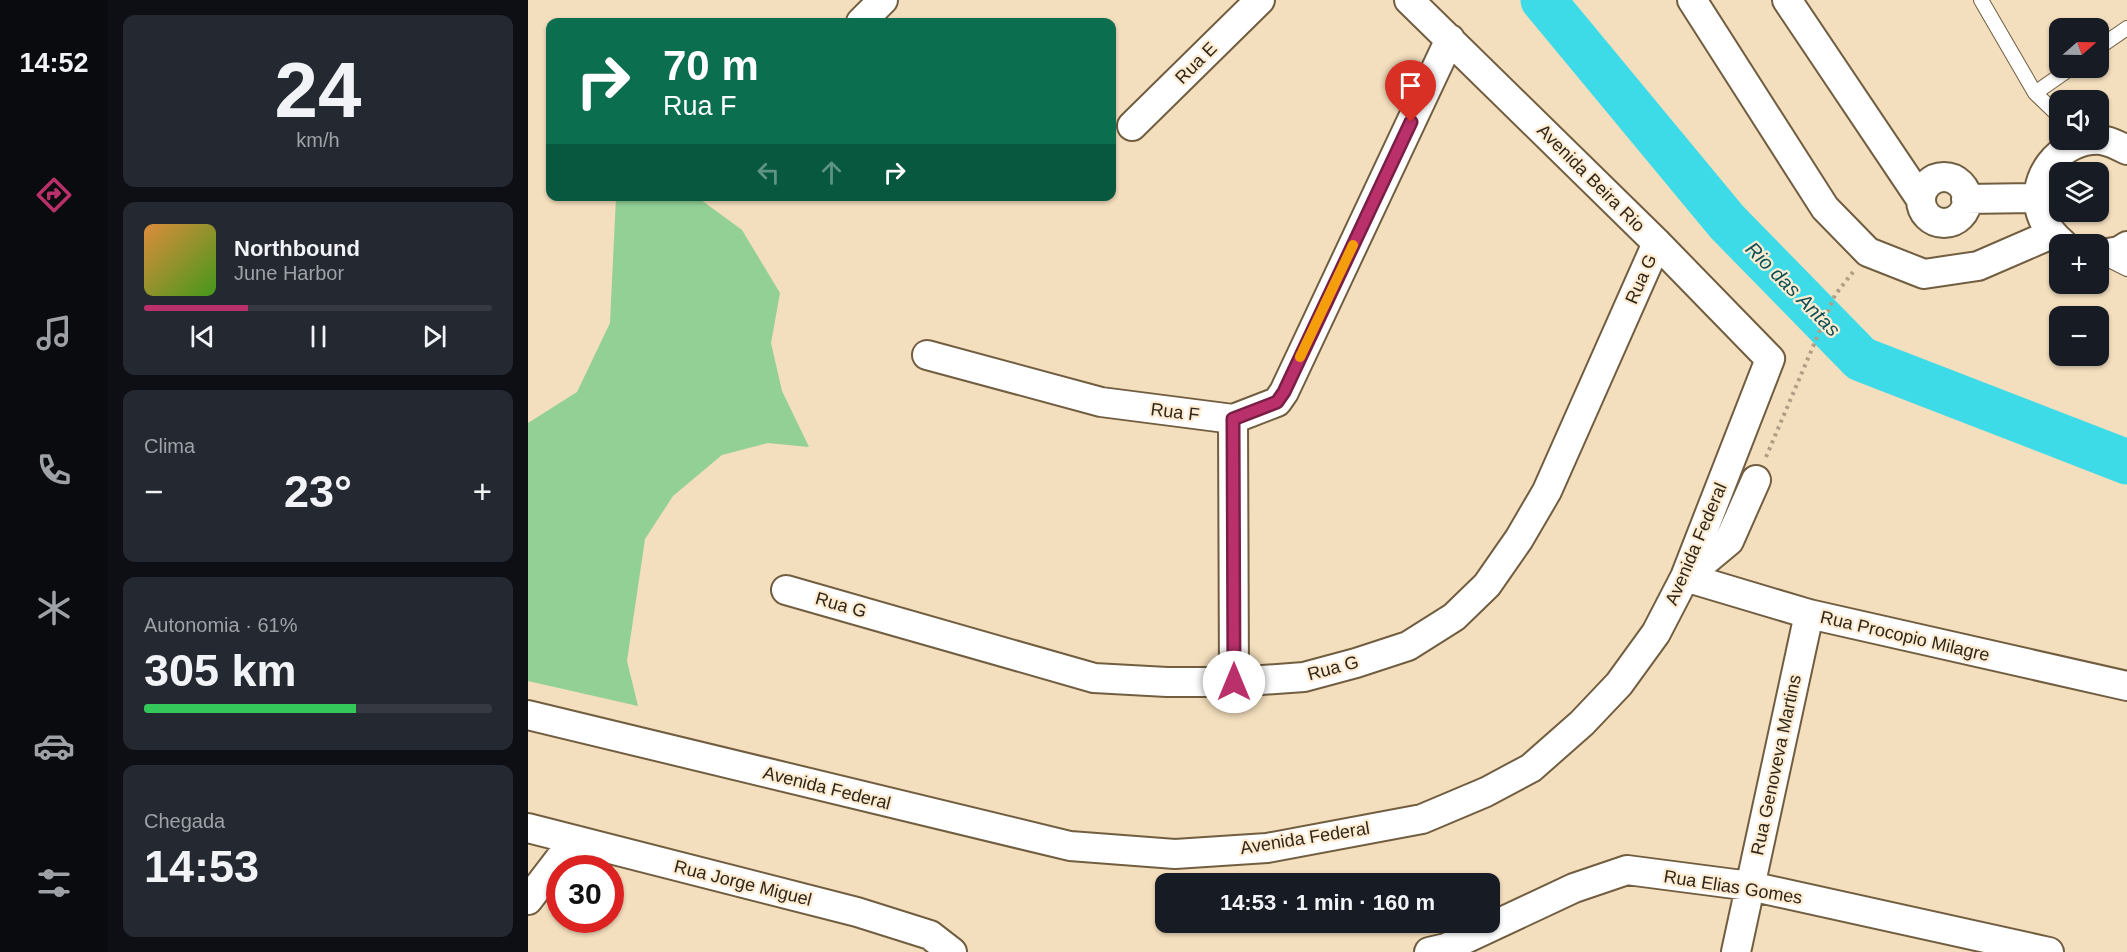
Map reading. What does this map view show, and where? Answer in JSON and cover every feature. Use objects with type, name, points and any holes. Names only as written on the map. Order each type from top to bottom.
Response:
[{"type":"street","points":[[865,18],[883,0]]},
{"type":"street","name":"Rua E","points":[[1132,126],[1260,0]]},
{"type":"street","name":"Avenida Beira Rio","points":[[1409,0],[1657,243],[1770,359]]},
{"type":"street","points":[[1692,0],[1825,208],[1868,252],[1924,274],[1978,266],[2049,242]]},
{"type":"street","points":[[1787,0],[1920,198],[1928,183],[1939,177],[1947,177],[1958,182],[1963,188],[1966,199],[2038,198]]},
{"type":"street","name":"Rua F","points":[[927,355],[1101,402],[1233,419],[1277,402],[1284,392],[1450,39]]},
{"type":"street","points":[[2109,142],[2127,150]]},
{"type":"street","points":[[2053,234],[2042,218],[2038,198],[2041,182],[2048,167],[2064,150]]},
{"type":"street","name":"Rua G","points":[[786,590],[1094,678],[1167,682],[1234,682],[1304,677],[1408,646],[1454,617],[1487,585],[1519,539],[1547,491],[1657,243]]},
{"type":"street","points":[[2109,253],[2127,246]]},
{"type":"street","name":"Avenida Federal","points":[[528,715],[1070,846],[1175,854],[1267,848],[1422,819],[1486,792],[1531,768],[1582,723],[1619,684],[1656,633],[1685,577],[1770,359]]},
{"type":"street","points":[[1233,419],[1234,682]]},
{"type":"street","points":[[1685,577],[1729,541],[1756,480]]},
{"type":"street","name":"Rua Procopio Milagre","points":[[1685,577],[1809,614],[2127,686]]},
{"type":"street","name":"Rua Genoveva Martins","points":[[1736,952],[1809,614]]},
{"type":"street","name":"Rua Jorge Miguel","points":[[528,828],[857,912],[930,935],[952,952]]},
{"type":"street","points":[[528,900],[574,840]]},
{"type":"street","name":"Rua Elias Gomes","points":[[1429,952],[1446,948],[1575,888],[1628,870],[1750,886],[2049,952]]},
{"type":"lane","points":[[1981,0],[2035,93],[2049,106]]},
{"type":"lane","points":[[2109,40],[2127,28]]},
{"type":"lane","points":[[2035,93],[2057,78]]},
{"type":"lane","points":[[2109,260],[2127,269]]},
{"type":"path","points":[[1756,480],[1835,295]]},
{"type":"green space","points":[[616,201],[702,201],[742,230],[780,293],[771,343],[782,391],[809,447],[768,443],[722,455],[673,496],[645,539],[627,661],[638,706],[528,681],[528,423],[577,392],[610,323]]},
{"type":"waterway","name":"Rio das Antas","points":[[1543,0],[1727,222],[1861,359],[2127,462]]},
{"type":"slow traffic","points":[[1300,357],[1353,245]]},
{"type":"route","points":[[1234,682],[1233,419],[1277,402],[1284,392],[1411,122]]}]
